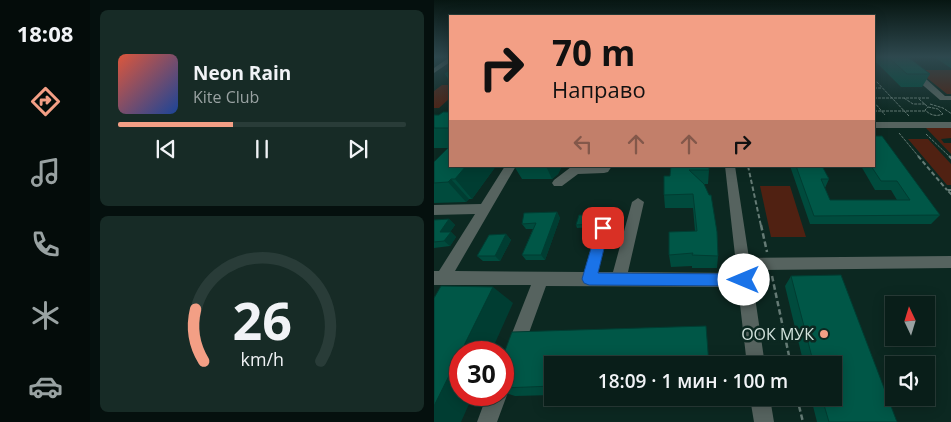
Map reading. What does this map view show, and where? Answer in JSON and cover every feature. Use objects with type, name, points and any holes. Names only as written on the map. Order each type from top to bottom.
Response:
[{"type":"street","points":[[919,77],[947,98]]},
{"type":"street","points":[[875,125],[951,125]]},
{"type":"street","points":[[450,293],[445,278],[510,167]]},
{"type":"street","points":[[558,183],[576,168],[604,169],[606,167]]},
{"type":"street","points":[[730,167],[755,356]]},
{"type":"street","points":[[619,279],[638,202]]},
{"type":"street","points":[[434,210],[485,209]]},
{"type":"street","points":[[589,279],[608,211]]},
{"type":"street","points":[[743,264],[951,262]]},
{"type":"street","points":[[445,278],[744,280]]},
{"type":"street","points":[[514,351],[541,279]]},
{"type":"street","points":[[487,422],[493,406]]},
{"type":"street","points":[[761,406],[764,422]]},
{"type":"path","points":[[875,80],[951,159]]},
{"type":"path","points":[[875,88],[882,88]]},
{"type":"path","points":[[875,98],[947,98]]},
{"type":"path","points":[[904,98],[913,104],[925,104]]},
{"type":"path","points":[[918,98],[928,107],[947,111]]},
{"type":"path","points":[[875,103],[951,195]]},
{"type":"path","points":[[930,104],[951,112]]},
{"type":"path","points":[[926,111],[925,109],[928,107]]},
{"type":"path","points":[[875,111],[926,111],[938,116],[943,114],[941,111]]},
{"type":"path","points":[[799,406],[802,422]]},
{"type":"shaded area","points":[[925,77],[951,77],[951,94],[947,94]]},
{"type":"shaded area","points":[[442,85],[449,85],[449,99],[439,108],[434,108],[434,91]]},
{"type":"shaded area","points":[[926,128],[951,128],[951,138],[941,139],[944,143],[951,143],[951,154]]},
{"type":"shaded area","points":[[908,139],[928,139],[951,164],[951,185],[947,185]]},
{"type":"shaded area","points":[[760,186],[790,186],[806,237],[771,237]]},
{"type":"building","points":[[443,112],[449,112],[449,128],[434,128],[434,115],[439,115]]},
{"type":"building","points":[[875,136],[882,136],[940,215],[814,216],[796,167],[823,167],[829,179],[821,179],[830,200],[910,200],[897,181],[881,181],[872,167],[875,167]]},
{"type":"building","points":[[449,147],[449,167],[465,167],[455,179],[451,179],[448,182],[434,183],[434,162]]},
{"type":"building","points":[[671,167],[709,167],[709,170],[689,170],[704,184],[709,195],[711,195],[717,232],[718,256],[692,255],[693,253],[669,255],[669,232],[697,231],[693,194],[664,195],[664,176],[670,176]]},
{"type":"building","points":[[557,212],[541,255],[522,255],[536,223],[522,224],[524,213]]},
{"type":"building","points":[[579,215],[595,215],[592,224],[576,225]]},
{"type":"building","points":[[449,219],[440,232],[451,232],[444,241],[434,242],[434,220]]},
{"type":"building","points":[[506,234],[495,256],[477,256],[489,235]]},
{"type":"building","points":[[841,275],[885,390],[885,406],[891,406],[897,422],[829,422],[824,406],[842,406],[842,356],[812,356],[791,276]]},
{"type":"building","points":[[441,286],[493,287],[466,341],[449,341],[449,376],[434,406],[434,298]]},
{"type":"building","points":[[706,326],[708,356],[544,356],[544,386],[514,388],[514,341],[509,341],[512,332]]},
{"type":"place","name":"ООК МУК","points":[[824,334]]},
{"type":"route","points":[[603,228],[589,279],[744,280]]}]
